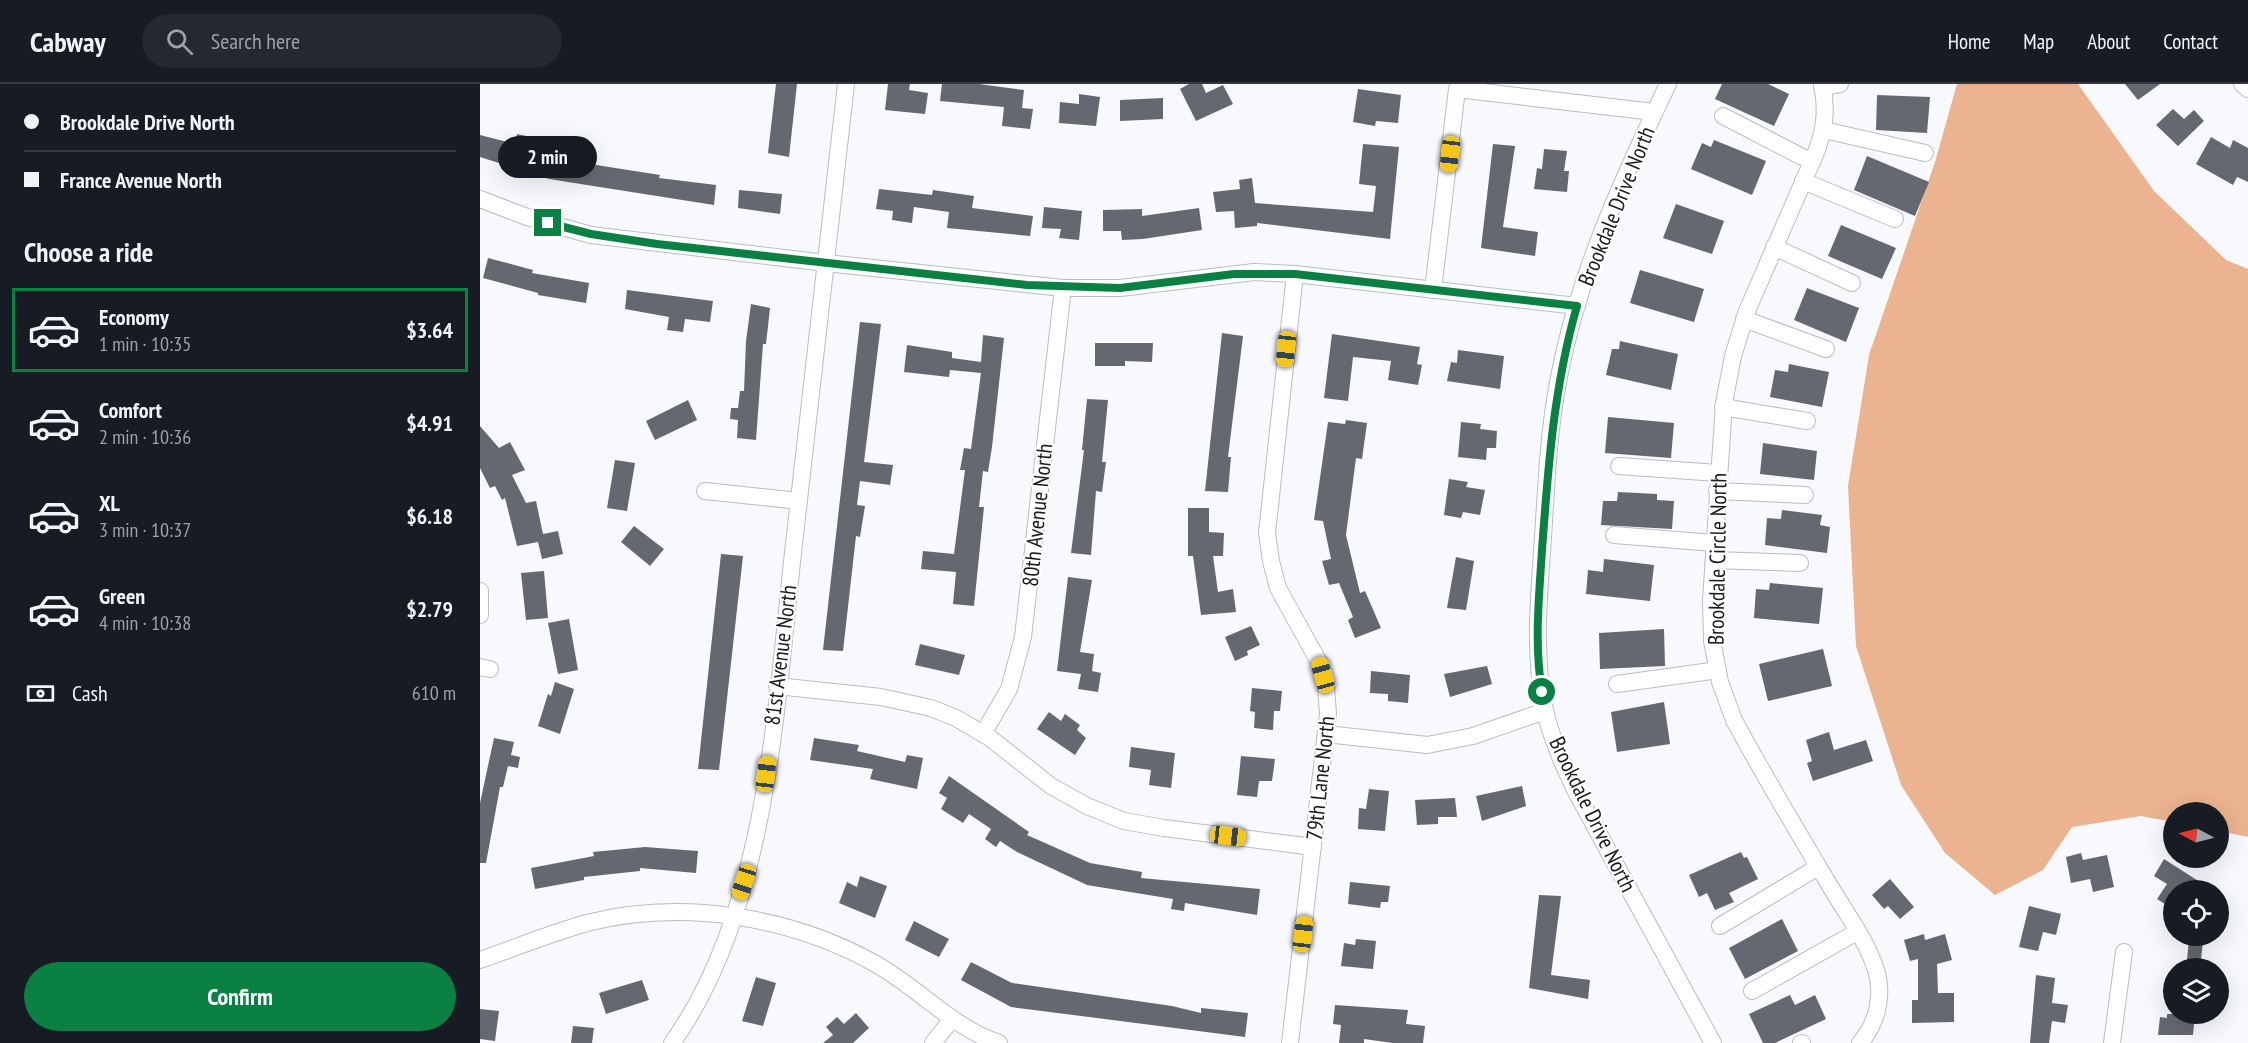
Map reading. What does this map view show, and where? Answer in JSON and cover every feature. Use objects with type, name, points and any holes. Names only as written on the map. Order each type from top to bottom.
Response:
[{"type":"street","name":"81st Avenue North","points":[[672,1043],[704,994],[733,916],[758,831],[799,501],[846,84]]},
{"type":"street","name":"Brookdale Drive North","points":[[1668,84],[1596,243],[1577,306],[1556,394],[1550,446],[1537,631],[1539,672],[1545,711],[1558,752],[1575,790],[1713,1043]]},
{"type":"street","points":[[1822,85],[1840,84]]},
{"type":"street","points":[[2241,84],[2248,89]]},
{"type":"street","name":"Brookdale Circle North","points":[[1822,85],[1826,102],[1824,130],[1744,320],[1723,407],[1714,552],[1712,641],[1718,670],[1734,720],[1857,932],[1877,971],[1880,993],[1876,1015],[1868,1034],[1860,1043]]},
{"type":"street","points":[[1433,290],[1457,89],[1654,112]]},
{"type":"street","points":[[1723,116],[1812,162]]},
{"type":"street","points":[[1824,130],[1925,153]]},
{"type":"street","points":[[1803,181],[1895,219]]},
{"type":"street","points":[[480,199],[527,217],[591,234],[826,263],[1063,288],[1120,288],[1254,272],[1295,274],[1577,306]]},
{"type":"street","points":[[1774,247],[1852,283]]},
{"type":"street","name":"79th Lane North","points":[[1290,1043],[1326,734],[1326,687],[1319,662],[1278,588],[1267,533],[1295,274]]},
{"type":"street","name":"80th Avenue North","points":[[983,734],[1009,689],[1023,637],[1063,288]]},
{"type":"street","points":[[1744,320],[1826,349]]},
{"type":"street","points":[[1723,407],[1807,421]]},
{"type":"street","points":[[1619,466],[1718,473]]},
{"type":"street","points":[[705,490],[799,501]]},
{"type":"street","points":[[1717,491],[1805,495]]},
{"type":"street","points":[[1614,535],[1714,552],[1800,563]]},
{"type":"street","points":[[480,591],[480,615]]},
{"type":"street","points":[[1617,684],[1718,670]]},
{"type":"street","points":[[777,686],[907,702],[956,718],[983,734],[1051,786],[1087,806],[1124,821],[1312,847]]},
{"type":"street","points":[[1326,734],[1427,745],[1473,736],[1545,711]]},
{"type":"street","points":[[1720,926],[1818,867]]},
{"type":"street","points":[[480,960],[588,923],[637,915],[686,913],[733,916],[783,926],[830,942],[882,968],[916,989],[952,1019],[980,1036],[999,1043]]},
{"type":"street","points":[[1752,991],[1857,932]]},
{"type":"street","points":[[2112,1043],[2124,952]]},
{"type":"street","points":[[933,1043],[952,1019]]},
{"type":"shaded area","points":[[1957,84],[2078,84],[2154,191],[2226,260],[2248,269],[2248,837],[2229,833],[2229,802],[2163,802],[2163,820],[2141,816],[2072,827],[2043,870],[1995,895],[1945,853],[1901,785],[1856,646],[1848,486],[1869,355],[1935,162]]},
{"type":"building","points":[[776,84],[797,84],[789,157],[768,153]]},
{"type":"building","points":[[888,84],[910,84],[909,90],[928,93],[925,114],[885,110]]},
{"type":"building","points":[[942,84],[979,84],[1024,90],[1022,108],[1033,109],[1030,129],[1002,126],[1004,107],[940,101]]},
{"type":"building","points":[[1189,84],[1202,84],[1206,93],[1223,85],[1233,104],[1196,121],[1180,89]]},
{"type":"building","points":[[1722,84],[1768,84],[1789,94],[1774,126],[1715,99]]},
{"type":"building","points":[[2125,84],[2160,84],[2138,100]]},
{"type":"building","points":[[1358,89],[1401,95],[1398,123],[1376,121],[1375,126],[1353,122]]},
{"type":"building","points":[[1079,94],[1100,97],[1096,126],[1059,123],[1060,102],[1079,104]]},
{"type":"building","points":[[1877,95],[1930,97],[1927,133],[1876,130]]},
{"type":"building","points":[[1163,98],[1163,119],[1120,121],[1120,100]]},
{"type":"building","points":[[2173,109],[2184,119],[2194,110],[2204,121],[2178,146],[2156,125]]},
{"type":"building","points":[[517,134],[532,137],[528,149],[540,152],[539,156],[660,175],[659,178],[716,185],[714,205],[549,179],[480,157],[480,135],[515,144]]},
{"type":"building","points":[[2211,137],[2230,148],[2233,140],[2248,148],[2248,182],[2237,177],[2233,185],[2196,164]]},
{"type":"building","points":[[1714,140],[1766,161],[1752,195],[1691,169],[1702,143],[1711,147]]},
{"type":"building","points":[[1363,144],[1399,147],[1390,239],[1257,223],[1257,226],[1235,228],[1234,211],[1216,212],[1213,192],[1240,189],[1239,180],[1252,178],[1255,203],[1373,212],[1376,186],[1359,184]]},
{"type":"building","points":[[1493,144],[1515,146],[1503,227],[1538,232],[1535,256],[1481,248]]},
{"type":"building","points":[[1544,149],[1567,151],[1564,171],[1569,171],[1567,192],[1534,189],[1537,168],[1542,169]]},
{"type":"building","points":[[1867,156],[1929,182],[1915,216],[1854,190]]},
{"type":"building","points":[[879,189],[932,195],[933,190],[974,196],[972,208],[1033,216],[1030,236],[947,228],[949,212],[914,207],[912,223],[892,220],[893,211],[876,209]]},
{"type":"building","points":[[739,190],[782,194],[780,214],[738,208]]},
{"type":"building","points":[[1676,204],[1724,221],[1712,254],[1663,238]]},
{"type":"building","points":[[1044,207],[1082,211],[1079,240],[1059,238],[1061,229],[1042,228]]},
{"type":"building","points":[[1199,208],[1202,230],[1122,240],[1121,231],[1103,231],[1103,210],[1142,209],[1142,216]]},
{"type":"building","points":[[1841,225],[1896,248],[1882,279],[1828,256]]},
{"type":"building","points":[[488,258],[533,270],[532,273],[589,283],[586,303],[538,295],[538,293],[483,278]]},
{"type":"building","points":[[1640,270],[1704,289],[1694,322],[1630,303]]},
{"type":"building","points":[[1807,288],[1859,308],[1846,342],[1794,320]]},
{"type":"building","points":[[627,290],[713,301],[710,322],[685,319],[683,332],[667,330],[669,317],[625,309]]},
{"type":"building","points":[[751,304],[770,308],[766,344],[763,344],[756,440],[737,438],[738,420],[730,419],[731,408],[738,408],[740,391],[744,391],[746,341]]},
{"type":"building","points":[[860,322],[881,324],[864,462],[893,465],[890,485],[860,481],[857,505],[865,506],[860,537],[856,536],[843,651],[823,650]]},
{"type":"building","points":[[1222,333],[1243,336],[1228,457],[1231,457],[1228,492],[1205,491]]},
{"type":"building","points":[[1332,334],[1420,347],[1417,364],[1422,365],[1418,385],[1388,380],[1391,361],[1353,357],[1348,401],[1324,398]]},
{"type":"building","points":[[983,335],[1004,338],[992,447],[988,472],[983,471],[979,507],[984,507],[974,606],[953,604],[956,572],[921,569],[923,551],[954,554],[965,470],[960,470],[964,448],[971,449],[981,373],[950,370],[949,377],[904,372],[907,345],[952,352],[952,358],[981,362]]},
{"type":"building","points":[[1620,341],[1678,354],[1671,390],[1606,375],[1612,349],[1619,349]]},
{"type":"building","points":[[1095,343],[1153,343],[1152,362],[1125,361],[1125,366],[1095,366]]},
{"type":"building","points":[[1458,350],[1504,356],[1500,389],[1447,381],[1451,362],[1457,363]]},
{"type":"building","points":[[1789,364],[1829,372],[1822,407],[1770,397],[1775,370],[1788,372]]},
{"type":"building","points":[[1087,399],[1108,400],[1102,462],[1106,462],[1102,492],[1096,491],[1091,555],[1071,553],[1084,450],[1082,450]]},
{"type":"building","points":[[688,400],[697,420],[655,440],[646,421]]},
{"type":"building","points":[[1608,417],[1674,423],[1671,458],[1605,453]]},
{"type":"building","points":[[1346,420],[1367,423],[1362,459],[1356,458],[1346,535],[1360,593],[1365,591],[1381,628],[1355,638],[1348,620],[1353,617],[1339,583],[1329,585],[1322,561],[1331,559],[1323,521],[1314,520],[1328,422],[1345,424]]},
{"type":"building","points":[[1461,422],[1481,424],[1480,429],[1497,431],[1496,448],[1487,448],[1486,460],[1458,457]]},
{"type":"building","points":[[480,426],[499,448],[510,442],[525,470],[512,475],[526,503],[536,501],[543,534],[558,531],[563,554],[542,559],[538,542],[517,546],[505,498],[502,500],[495,486],[490,488],[480,468]]},
{"type":"building","points":[[1763,443],[1817,451],[1814,480],[1760,474]]},
{"type":"building","points":[[615,460],[635,463],[627,511],[607,508]]},
{"type":"building","points":[[1449,479],[1468,482],[1466,487],[1485,490],[1480,515],[1463,512],[1461,518],[1444,515]]},
{"type":"building","points":[[1618,492],[1657,494],[1657,500],[1674,501],[1672,529],[1601,525],[1603,501],[1617,501]]},
{"type":"building","points":[[1188,508],[1209,508],[1209,532],[1224,533],[1223,556],[1213,556],[1218,592],[1233,589],[1236,612],[1201,615],[1193,556],[1188,556]]},
{"type":"building","points":[[1782,510],[1822,515],[1820,525],[1830,527],[1827,553],[1765,545],[1767,518],[1781,519]]},
{"type":"building","points":[[634,526],[664,549],[650,566],[621,542]]},
{"type":"building","points":[[721,554],[743,556],[719,770],[698,769]]},
{"type":"building","points":[[1456,557],[1474,561],[1466,610],[1447,608]]},
{"type":"building","points":[[1604,559],[1654,565],[1650,601],[1586,594],[1588,570],[1603,572]]},
{"type":"building","points":[[544,571],[548,618],[526,620],[521,573]]},
{"type":"building","points":[[1068,577],[1092,580],[1080,652],[1094,654],[1092,671],[1101,673],[1098,692],[1078,689],[1081,674],[1057,671]]},
{"type":"building","points":[[1770,583],[1823,588],[1819,624],[1754,618],[1756,589],[1769,590]]},
{"type":"building","points":[[569,619],[578,670],[558,674],[548,623]]},
{"type":"building","points":[[1251,626],[1260,645],[1247,651],[1248,655],[1235,661],[1225,637]]},
{"type":"building","points":[[1664,629],[1665,666],[1600,669],[1599,633]]},
{"type":"building","points":[[920,644],[965,655],[959,675],[915,665]]},
{"type":"building","points":[[1823,649],[1832,686],[1768,701],[1759,664]]},
{"type":"building","points":[[1487,666],[1492,684],[1450,697],[1444,674]]},
{"type":"building","points":[[1371,671],[1410,675],[1408,703],[1388,701],[1388,694],[1370,693]]},
{"type":"building","points":[[555,682],[574,689],[560,734],[538,726],[548,694],[551,696]]},
{"type":"building","points":[[1252,688],[1282,691],[1280,711],[1274,711],[1273,730],[1254,728],[1255,712],[1250,711]]},
{"type":"building","points":[[1664,702],[1670,744],[1617,752],[1611,712]]},
{"type":"building","points":[[1049,712],[1061,721],[1065,714],[1080,725],[1077,730],[1086,738],[1075,755],[1037,729]]},
{"type":"building","points":[[1829,732],[1834,750],[1866,740],[1873,761],[1813,781],[1807,763],[1812,761],[1806,740]]},
{"type":"building","points":[[494,738],[514,742],[511,755],[520,757],[518,768],[508,766],[503,787],[500,787],[486,863],[480,863],[480,803]]},
{"type":"building","points":[[814,738],[859,745],[857,751],[905,762],[907,755],[923,758],[917,789],[870,779],[873,769],[810,760]]},
{"type":"building","points":[[1131,747],[1175,753],[1171,788],[1149,785],[1151,770],[1129,767]]},
{"type":"building","points":[[1241,756],[1275,759],[1272,781],[1259,781],[1257,797],[1237,795]]},
{"type":"building","points":[[949,776],[1029,832],[1027,835],[1090,863],[1142,872],[1141,878],[1260,889],[1257,915],[1185,903],[1184,911],[1171,909],[1173,899],[1087,885],[1017,852],[1000,841],[996,847],[985,839],[991,829],[969,814],[963,823],[941,809],[947,798],[939,793]]},
{"type":"building","points":[[1522,786],[1526,806],[1482,821],[1476,796]]},
{"type":"building","points":[[1369,789],[1389,791],[1385,831],[1358,829],[1359,808],[1366,809]]},
{"type":"building","points":[[1455,798],[1457,817],[1438,817],[1438,824],[1417,825],[1415,800]]},
{"type":"building","points":[[645,847],[698,851],[696,873],[640,868],[640,871],[584,877],[584,880],[535,889],[531,868],[594,856],[593,852]]},
{"type":"building","points":[[1741,852],[1744,858],[1747,857],[1758,879],[1729,893],[1734,902],[1715,910],[1707,893],[1699,897],[1689,875]]},
{"type":"building","points":[[2081,853],[2083,860],[2107,855],[2114,887],[2093,892],[2090,879],[2071,883],[2066,857]]},
{"type":"building","points":[[2163,861],[2163,868],[2178,868],[2197,880],[2163,882],[2154,876]]},
{"type":"building","points":[[860,876],[887,886],[875,918],[839,903],[847,882],[857,887]]},
{"type":"building","points":[[1890,879],[1914,907],[1900,919],[1888,906],[1884,909],[1872,895]]},
{"type":"building","points":[[1350,882],[1390,886],[1388,902],[1381,902],[1380,908],[1348,904]]},
{"type":"building","points":[[2163,890],[2163,903],[2157,899]]},
{"type":"building","points":[[1539,895],[1561,896],[1551,975],[1590,980],[1588,999],[1529,988]]},
{"type":"building","points":[[2029,906],[2061,914],[2056,935],[2043,932],[2038,951],[2019,947]]},
{"type":"building","points":[[1782,919],[1798,951],[1745,979],[1729,948]]},
{"type":"building","points":[[914,921],[949,939],[939,957],[905,940]]},
{"type":"building","points":[[1924,934],[1925,940],[1945,934],[1952,960],[1937,964],[1938,993],[1954,993],[1954,1022],[1912,1023],[1912,1000],[1918,1000],[1918,959],[1910,961],[1904,940]]},
{"type":"building","points":[[1356,939],[1376,941],[1373,969],[1341,966],[1344,943],[1355,945]]},
{"type":"building","points":[[2188,946],[2202,946],[2201,958],[2187,958]]},
{"type":"building","points":[[971,962],[1012,983],[1172,1006],[1201,1013],[1201,1008],[1248,1013],[1245,1037],[1011,1007],[961,980]]},
{"type":"building","points":[[2036,975],[2055,978],[2052,1003],[2068,1005],[2065,1023],[2052,1021],[2049,1043],[2030,1043]]},
{"type":"building","points":[[756,977],[776,983],[763,1026],[742,1021]]},
{"type":"building","points":[[642,980],[649,1000],[606,1014],[599,993]]},
{"type":"building","points":[[1790,995],[1795,1005],[1815,995],[1826,1019],[1775,1043],[1763,1043],[1749,1014]]},
{"type":"building","points":[[1335,1005],[1408,1010],[1406,1024],[1425,1026],[1423,1043],[1393,1043],[1364,1039],[1364,1043],[1339,1043],[1341,1025],[1333,1024]]},
{"type":"building","points":[[480,1009],[499,1011],[495,1041],[480,1039]]},
{"type":"building","points":[[856,1013],[869,1028],[853,1043],[823,1043],[833,1035],[826,1027],[837,1017],[844,1024]]},
{"type":"building","points":[[2160,1017],[2163,1017],[2163,1024],[2194,1024],[2193,1035],[2158,1035]]},
{"type":"building","points":[[573,1026],[594,1028],[592,1043],[571,1043]]},
{"type":"route","points":[[548,223],[591,234],[657,244],[1063,288],[1120,288],[1254,272],[1295,274],[1577,306],[1566,343],[1556,394],[1550,446],[1537,631],[1542,692]]}]
